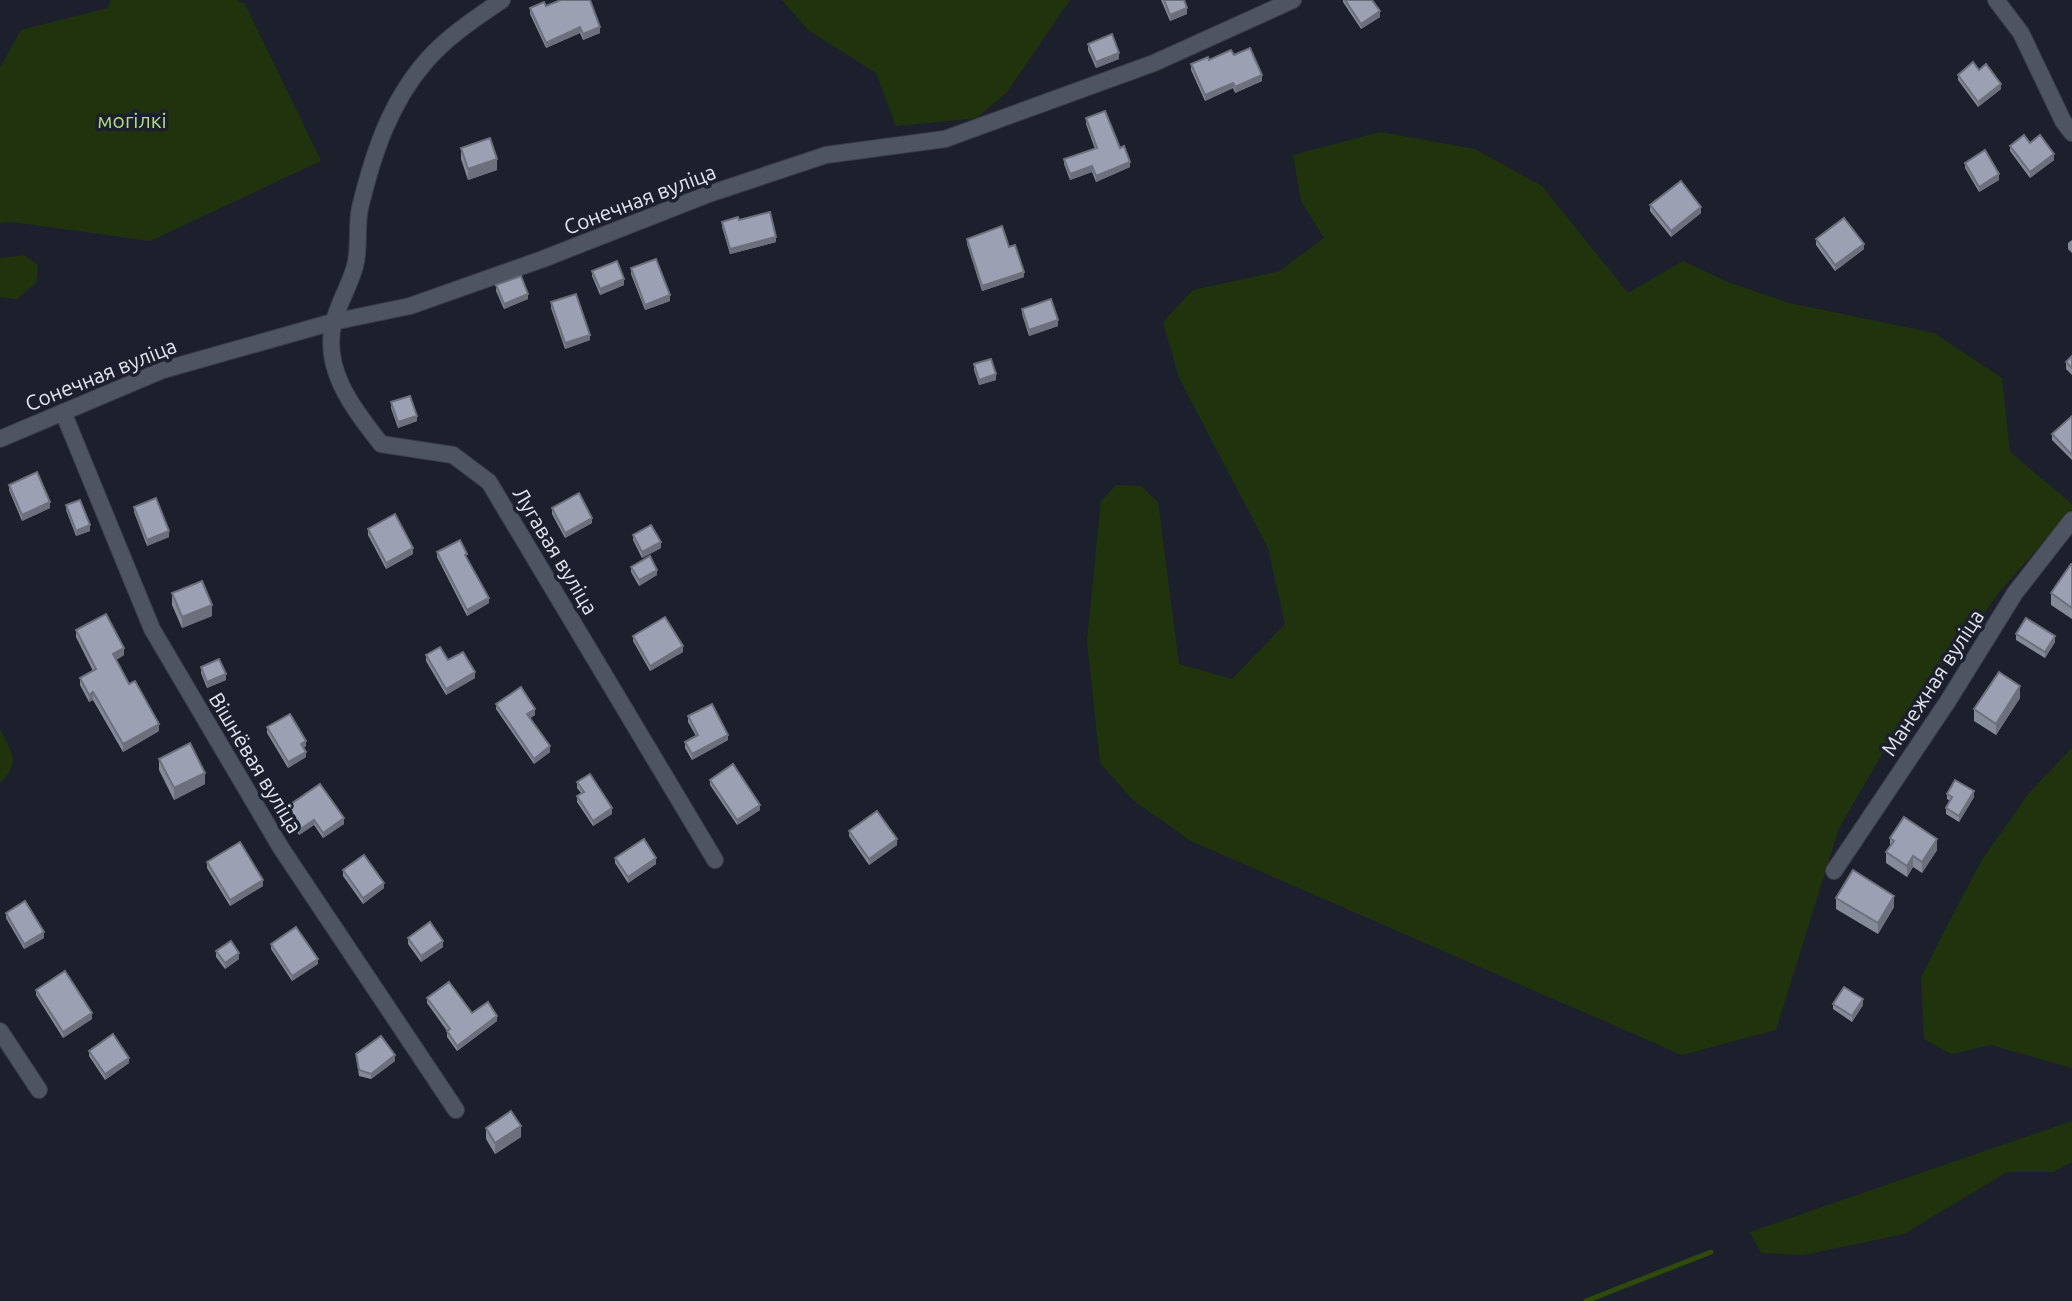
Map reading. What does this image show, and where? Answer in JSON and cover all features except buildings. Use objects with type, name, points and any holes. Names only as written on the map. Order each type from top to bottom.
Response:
[{"type":"street","name":"Лугавая вуліца","points":[[502,0],[460,29],[427,60],[397,102],[380,137],[360,211],[355,266],[333,322],[331,360],[350,403],[381,444],[453,454],[489,482],[715,860]]},
{"type":"street","name":"Сонечная вуліца","points":[[0,439],[163,370],[333,322],[410,306],[543,259],[706,195],[826,155],[944,139],[1154,63],[1293,0]]},
{"type":"street","points":[[1996,0],[2021,33],[2063,121],[2072,133]]},
{"type":"street","name":"Вішнёвая вуліца","points":[[63,412],[152,629],[281,848],[456,1110]]},
{"type":"street","name":"Манежная вуліца","points":[[1834,871],[1948,701],[2015,593],[2072,520]]},
{"type":"street","points":[[0,1031],[39,1090]]},
{"type":"green space","name":"могілкі","points":[[111,0],[236,0],[245,4],[321,161],[150,241],[13,222],[0,223],[0,68],[21,30],[108,8]]},
{"type":"green space","points":[[782,0],[1070,0],[1007,92],[977,118],[896,126],[876,73],[808,30]]},
{"type":"green space","points":[[1380,132],[1475,149],[1542,186],[1628,293],[1683,261],[1728,282],[1789,303],[1934,333],[2002,378],[2010,452],[2072,504],[2072,510],[2001,590],[1895,732],[1839,828],[1776,1030],[1682,1055],[1191,841],[1133,800],[1100,763],[1087,641],[1101,501],[1116,485],[1141,486],[1158,502],[1179,664],[1232,679],[1285,624],[1268,548],[1179,378],[1163,322],[1193,290],[1280,271],[1324,238],[1301,201],[1293,155]]},
{"type":"green space","points":[[24,255],[38,265],[36,283],[17,299],[0,297],[0,258]]},
{"type":"green space","points":[[0,729],[11,751],[12,763],[7,776],[0,783]]},
{"type":"green space","points":[[2072,748],[2072,1068],[1991,1045],[1951,1054],[1924,1039],[1921,977],[1982,860],[2029,793]]},
{"type":"green space","points":[[2072,1121],[2072,1162],[2053,1172],[2007,1172],[1904,1234],[1803,1255],[1761,1253],[1750,1232]]},
{"type":"waterway","points":[[1586,1301],[1711,1252]]}]
